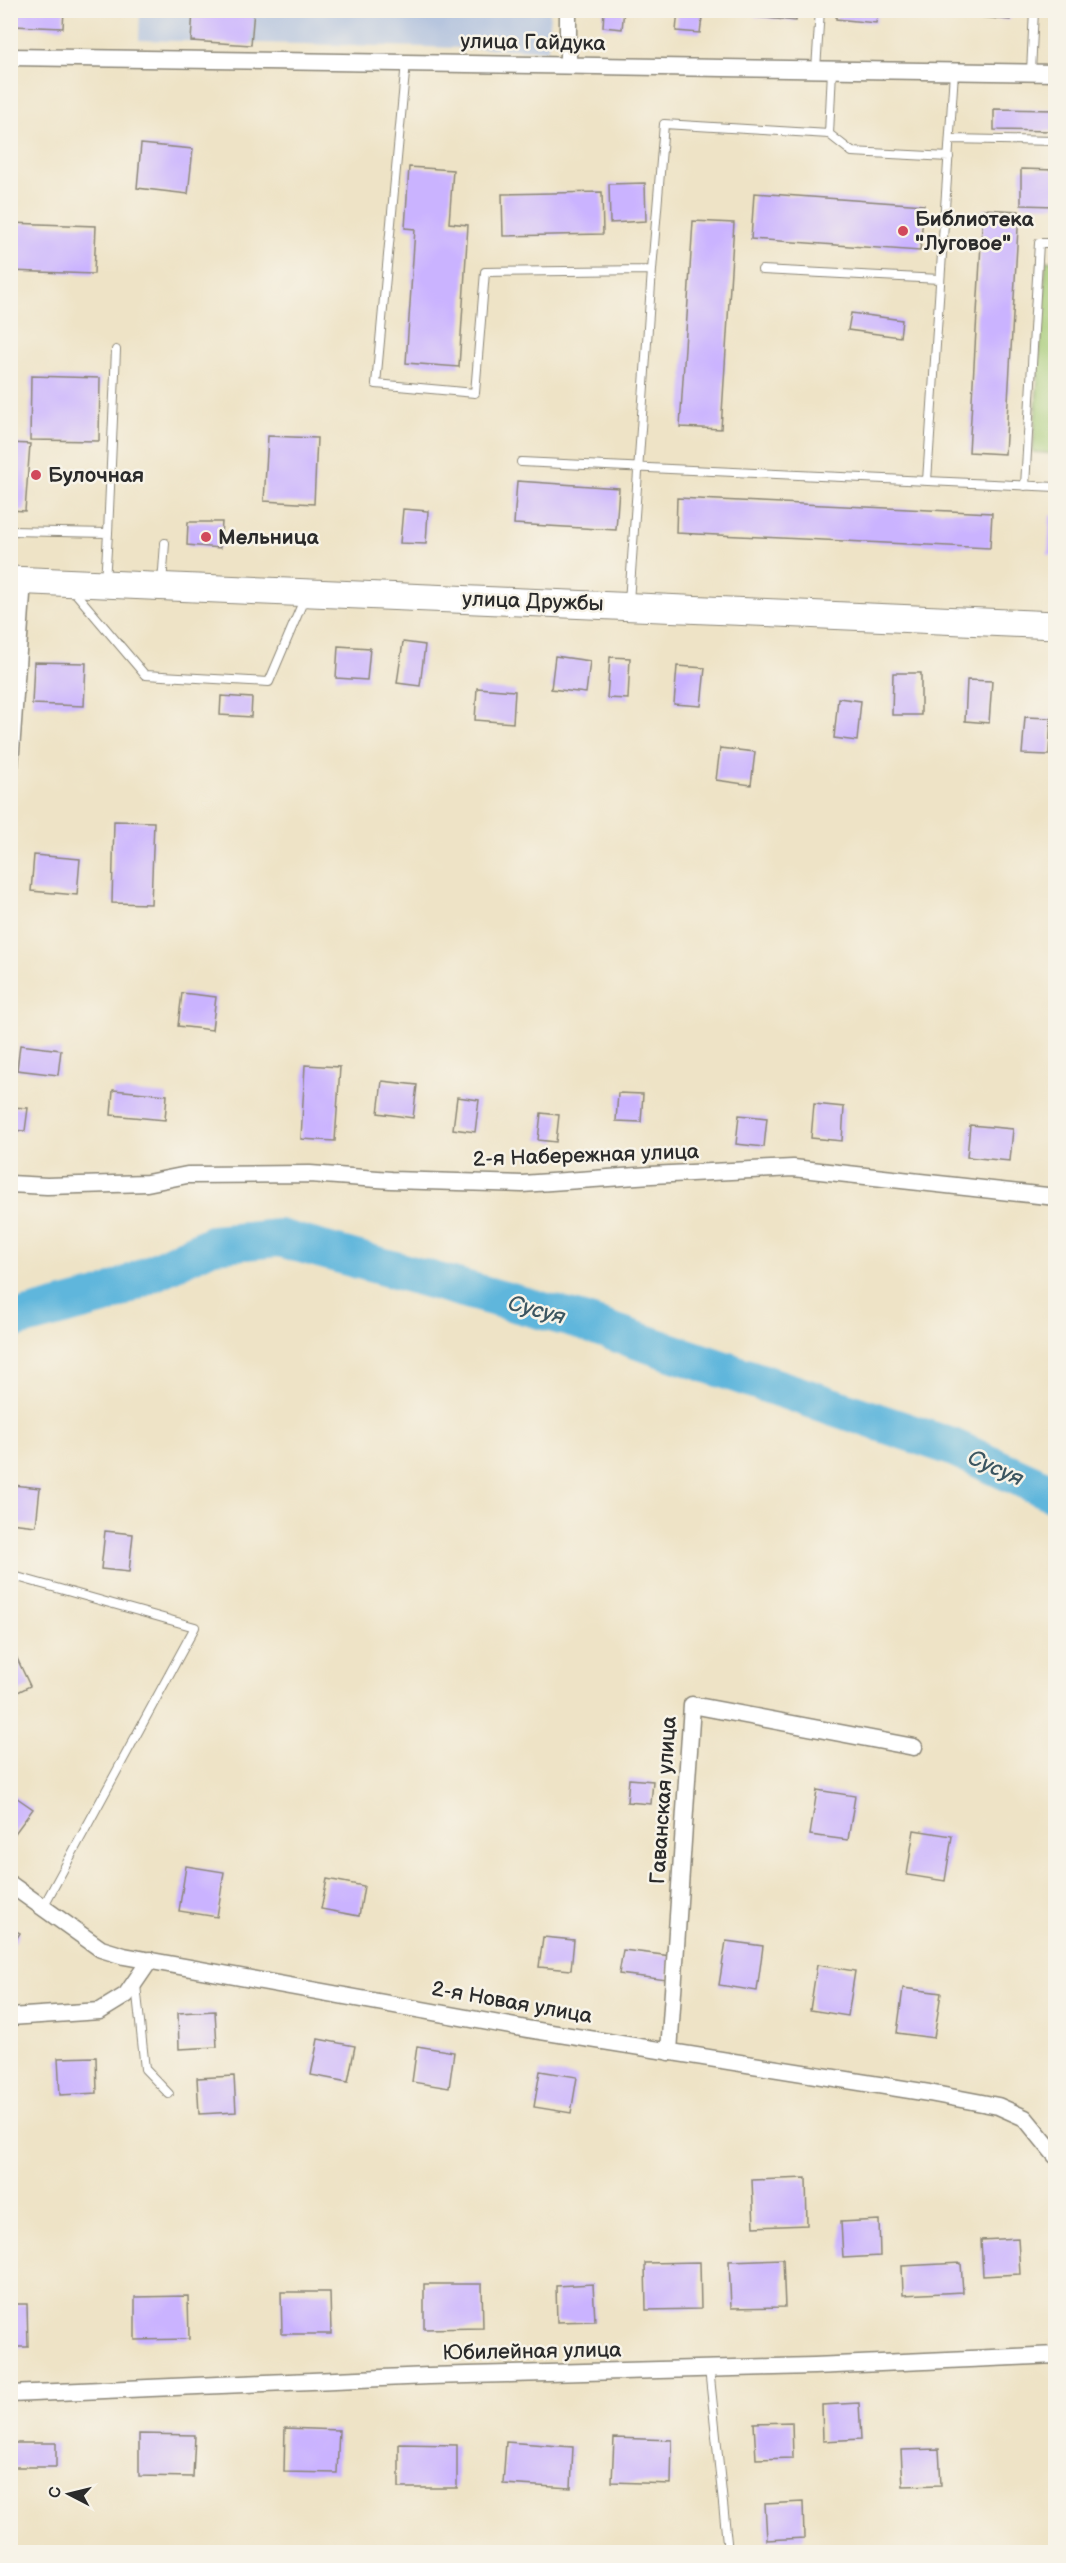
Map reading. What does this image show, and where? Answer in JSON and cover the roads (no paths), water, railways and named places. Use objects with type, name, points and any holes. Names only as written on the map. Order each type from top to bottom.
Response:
[{"type":"main road","name":"улица Дружбы","points":[[17,580],[1056,625]]},
{"type":"street","points":[[568,10],[568,65]]},
{"type":"street","name":"улица Гайдука","points":[[10,57],[1056,73]]},
{"type":"street","points":[[10,765],[17,580]]},
{"type":"street","name":"2-я Набережная улица","points":[[10,1184],[46,1186],[147,1183],[187,1175],[310,1174],[391,1180],[522,1184],[793,1168],[1056,1197]]},
{"type":"street","name":"Гаванская улица","points":[[669,2052],[692,1705],[914,1747]]},
{"type":"street","name":"2-я Новая улица","points":[[10,1884],[101,1949],[527,2029],[998,2106],[1025,2118],[1056,2156]]},
{"type":"street","points":[[10,2018],[100,2011],[126,1995],[150,1960]]},
{"type":"street","name":"Юбилейная улица","points":[[10,2394],[429,2376],[1056,2355]]},
{"type":"lane","points":[[820,10],[829,134]]},
{"type":"lane","points":[[1031,72],[1034,10]]},
{"type":"lane","points":[[406,62],[376,384],[475,393],[486,272],[652,270]]},
{"type":"lane","points":[[927,481],[954,72]]},
{"type":"lane","points":[[628,605],[664,124],[829,134],[852,152],[949,157]]},
{"type":"lane","points":[[950,139],[1056,141]]},
{"type":"lane","points":[[1025,486],[1039,243],[1056,243]]},
{"type":"lane","points":[[762,270],[940,279]]},
{"type":"lane","points":[[105,584],[116,350]]},
{"type":"lane","points":[[521,462],[1056,487]]},
{"type":"lane","points":[[10,531],[108,533]]},
{"type":"lane","points":[[162,585],[165,543]]},
{"type":"lane","points":[[66,582],[145,675],[269,682],[308,592]]},
{"type":"lane","points":[[10,1575],[195,1627],[43,1907]]},
{"type":"lane","points":[[135,1981],[146,2069],[169,2094]]},
{"type":"lane","points":[[710,2368],[728,2553]]},
{"type":"waterway","name":"Сусуя","points":[[10,1321],[105,1296],[212,1244],[279,1238],[583,1322],[952,1447],[1056,1494]]},
{"type":"place","name":"Библиотека \"Луговое\"","points":[[903,231]]},
{"type":"place","name":"Булочная","points":[[36,475]]},
{"type":"place","name":"Мельница","points":[[206,537]]}]
